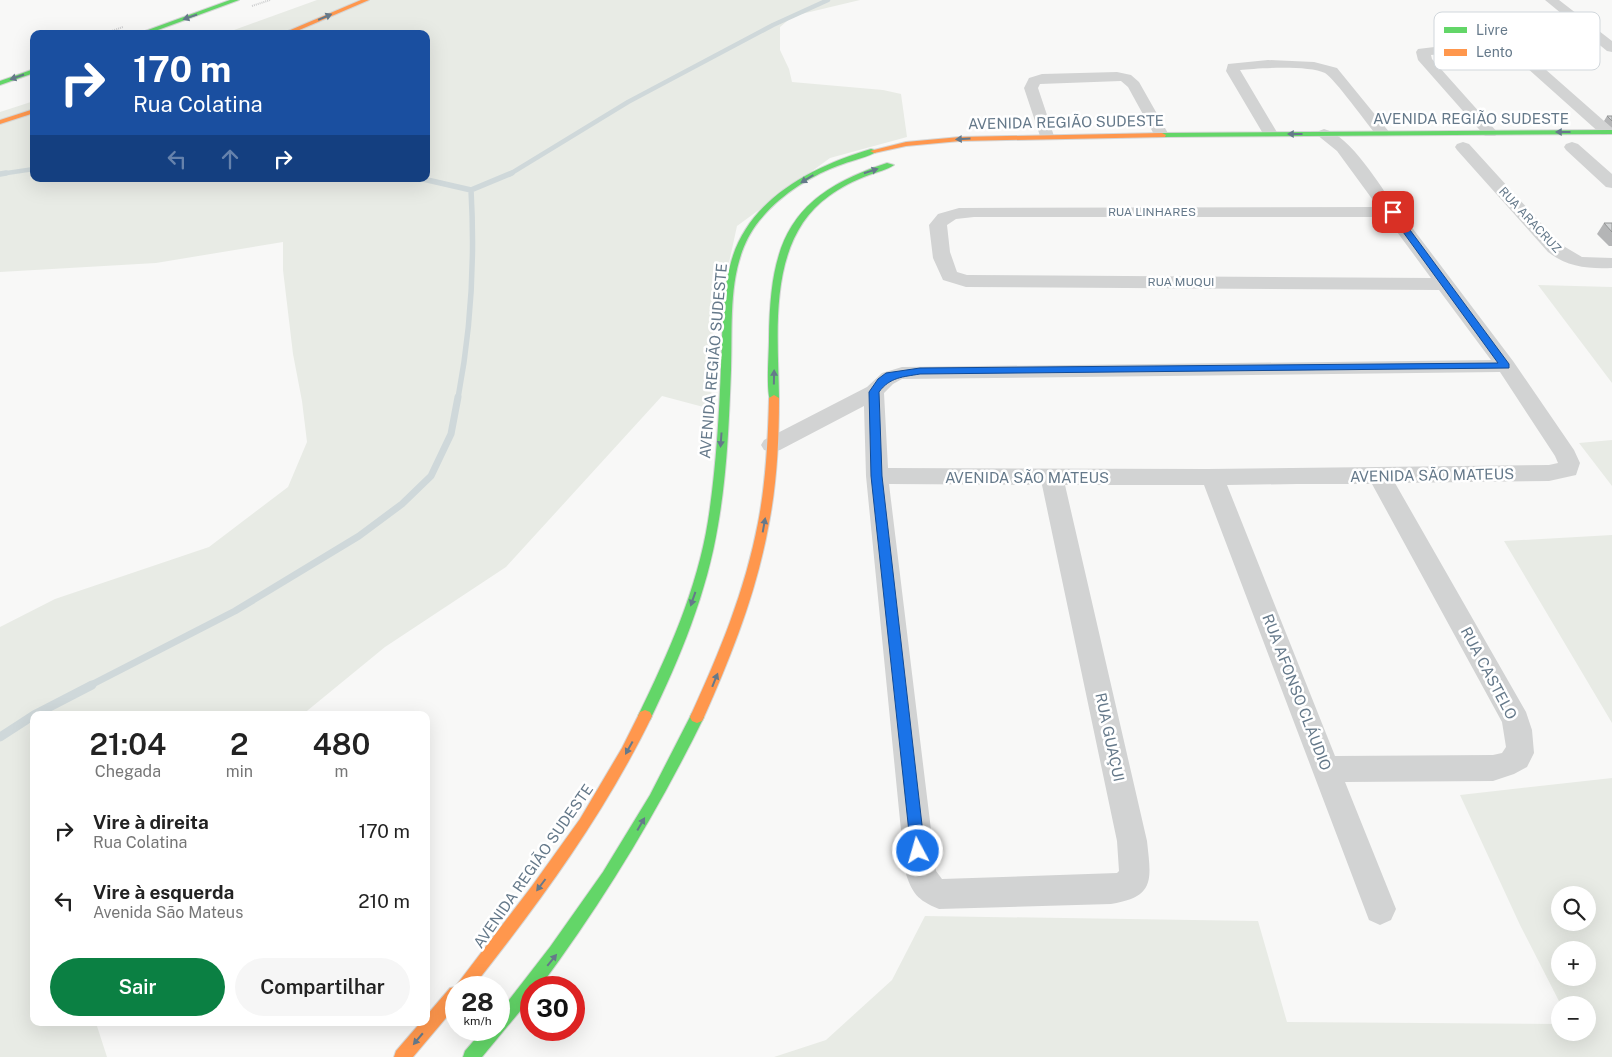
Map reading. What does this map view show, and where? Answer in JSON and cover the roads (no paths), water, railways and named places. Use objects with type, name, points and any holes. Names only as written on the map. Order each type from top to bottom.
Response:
[{"type":"street","points":[[151,30],[236,0]]},
{"type":"street","points":[[294,30],[366,0]]},
{"type":"street","points":[[1550,0],[1567,12]]},
{"type":"street","points":[[1434,50],[1422,52],[1422,55],[1434,69]]},
{"type":"street","points":[[1270,134],[1232,69],[1245,65],[1274,65],[1318,66],[1330,69],[1382,133]]},
{"type":"street","points":[[1435,70],[1490,133]]},
{"type":"street","points":[[1535,70],[1609,132]]},
{"type":"street","points":[[0,83],[30,72]]},
{"type":"street","points":[[1046,136],[1031,84],[1042,78],[1118,76],[1129,80],[1161,135]]},
{"type":"street","points":[[0,122],[30,112]]},
{"type":"street","name":"AVENIDA REGIÃO SUDESTE","points":[[471,976],[548,876],[605,790],[649,712],[678,641],[703,572],[714,515],[720,457],[730,303],[736,262],[742,240],[752,224],[767,207],[816,173],[841,162],[870,152],[940,140],[1046,136],[1270,134],[1323,141],[1382,133],[1609,132]]},
{"type":"street","points":[[1140,135],[1145,148]]},
{"type":"street","name":"AVENIDA SÃO MATEUS","points":[[877,476],[1052,478],[1379,476],[1549,473],[1568,469],[1569,463],[1566,455],[1506,366],[1393,212],[1352,148],[1323,141]]},
{"type":"street","name":"AVENIDA REGIÃO SUDESTE","points":[[1458,147],[1482,147]]},
{"type":"street","name":"RUA ARACRUZ","points":[[1458,147],[1563,256],[1581,263],[1612,263]]},
{"type":"street","points":[[1574,147],[1612,183]]},
{"type":"street","name":"AVENIDA REGIÃO SUDESTE","points":[[1067,149],[1081,148]]},
{"type":"street","name":"AVENIDA REGIÃO SUDESTE","points":[[970,151],[998,150]]},
{"type":"street","points":[[510,1011],[568,940],[617,864],[666,782],[705,703],[736,626],[757,564],[766,516],[772,445],[777,292],[784,254],[792,230],[815,201],[834,188],[862,174],[905,160]]},
{"type":"street","name":"RUA LINHARES","points":[[940,247],[938,225],[940,221],[952,214],[961,213],[1393,212]]},
{"type":"street","name":"RUA MUQUI","points":[[940,247],[950,276],[966,281],[1445,284]]},
{"type":"street","points":[[772,445],[874,392],[881,382],[890,376],[920,371],[1506,366]]},
{"type":"street","points":[[874,392],[877,476]]},
{"type":"street","name":"RUA GUAÇUI","points":[[877,476],[923,881],[928,888],[939,894],[1017,890],[1110,889],[1124,887],[1135,878],[1132,841],[1052,478]]},
{"type":"street","name":"RUA AFONSO CLÁUDIO","points":[[1212,476],[1380,908]]},
{"type":"street","name":"RUA CASTELO","points":[[1327,769],[1493,768],[1510,764],[1517,759],[1520,751],[1516,720],[1379,476]]},
{"type":"street","points":[[430,1024],[445,1007]]},
{"type":"street","points":[[402,1057],[429,1026]]},
{"type":"street","points":[[471,1057],[485,1041]]},
{"type":"waterway","points":[[511,173],[628,102],[773,25],[828,0]]},
{"type":"waterway","points":[[6,173],[0,174],[30,170]]},
{"type":"waterway","points":[[471,190],[511,173]]},
{"type":"waterway","points":[[430,181],[471,190]]},
{"type":"waterway","points":[[458,398],[466,347],[471,294],[471,190]]},
{"type":"waterway","points":[[89,686],[235,611],[359,536],[402,504],[431,476],[451,434],[458,397]]},
{"type":"waterway","points":[[42,711],[92,685]]},
{"type":"waterway","points":[[0,737],[30,718]]}]
